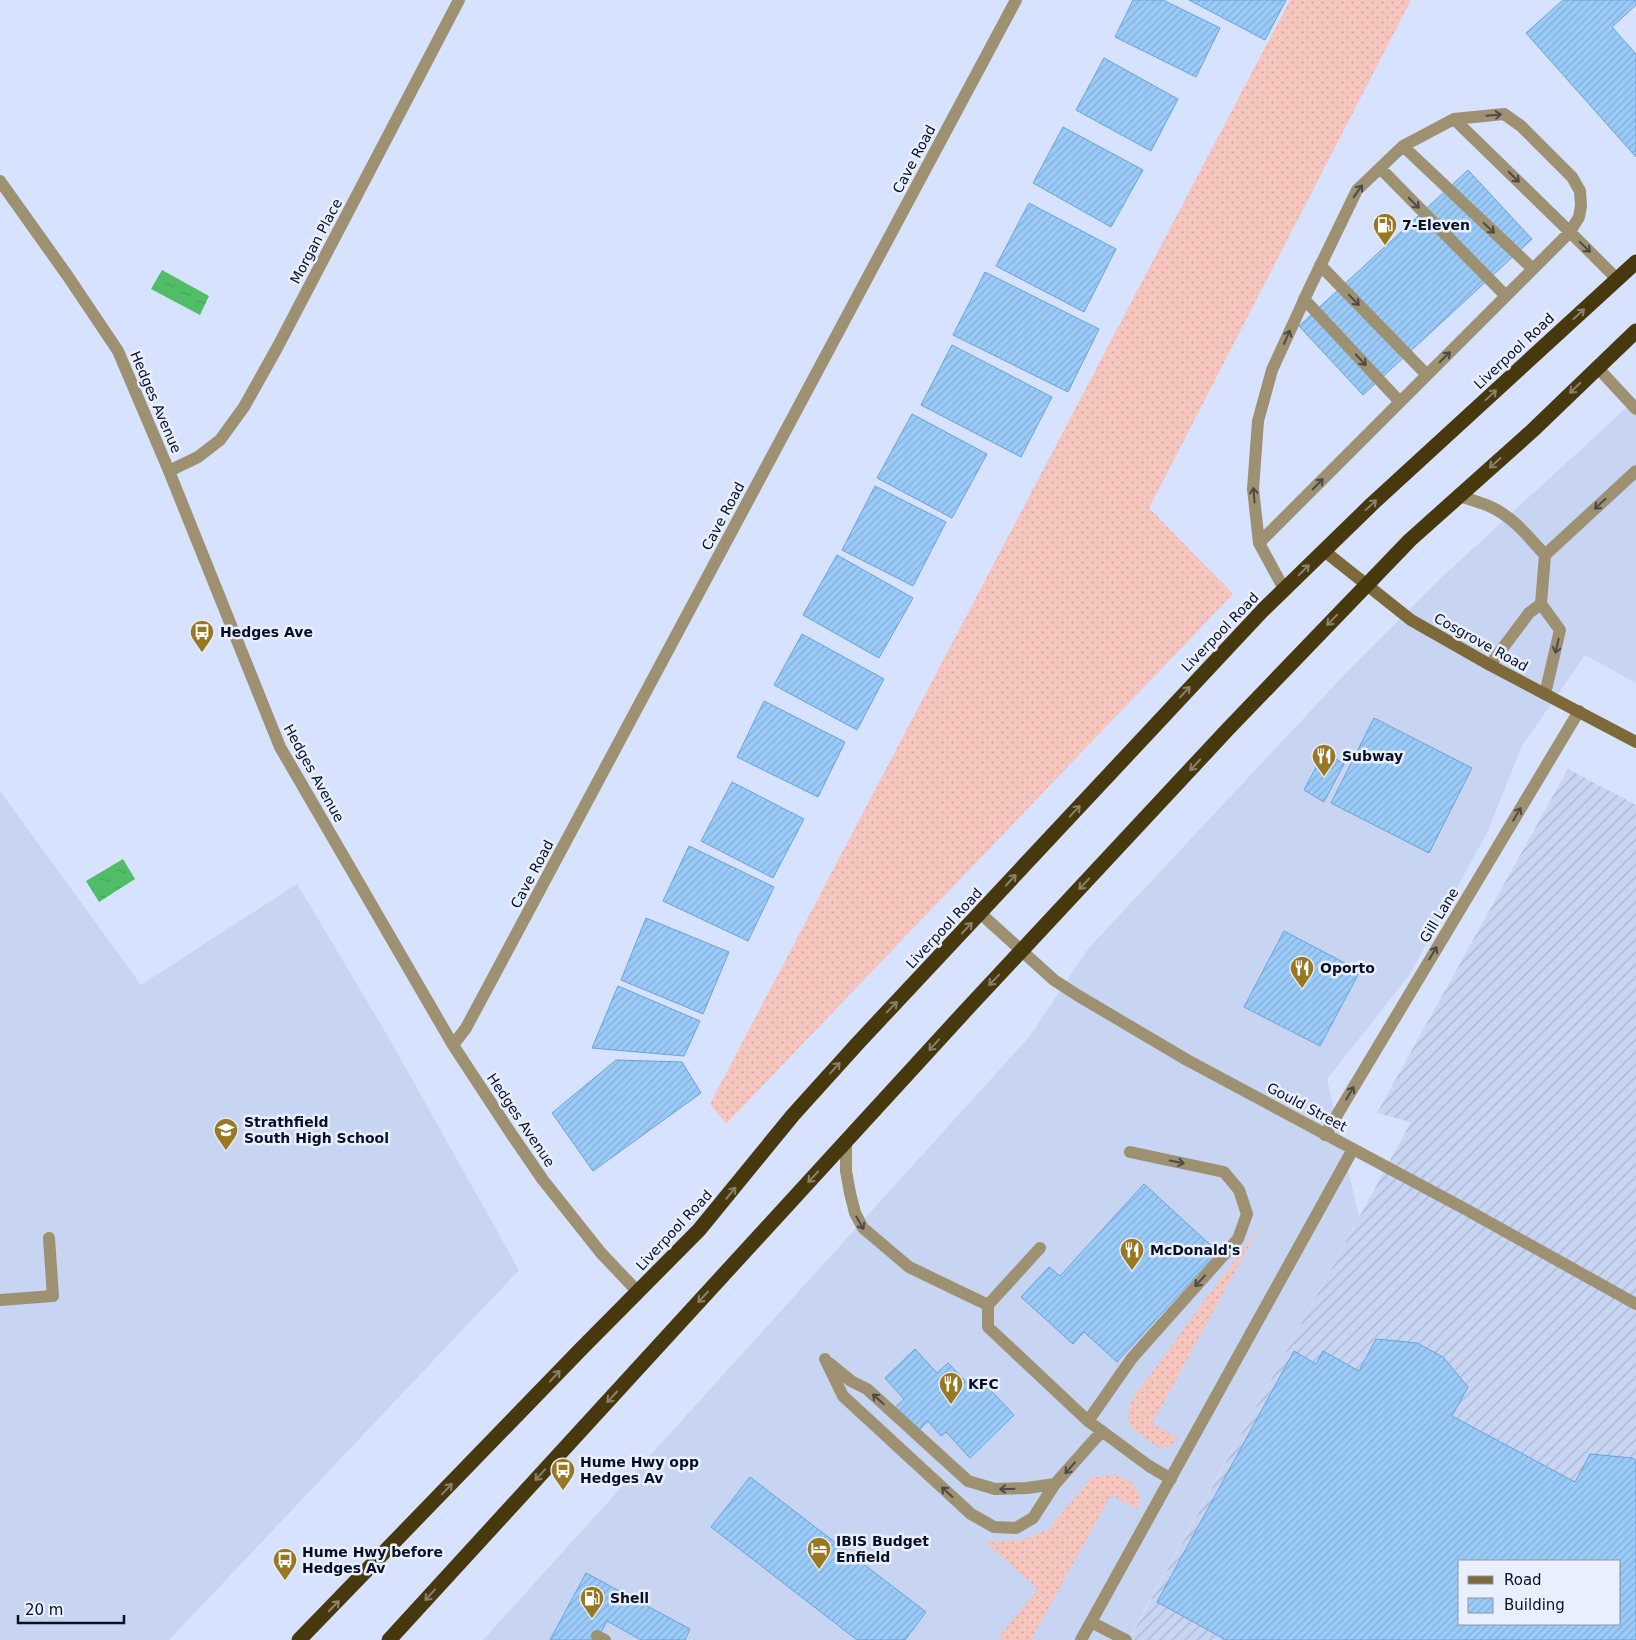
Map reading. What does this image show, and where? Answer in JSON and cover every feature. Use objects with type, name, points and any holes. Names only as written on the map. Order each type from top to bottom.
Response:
[{"type":"highway","name":"Liverpool Road","points":[[299,1640],[699,1230],[806,1101],[858,1043],[1210,665],[1323,550],[1636,262]]},
{"type":"highway","points":[[389,1640],[967,1009],[1221,736],[1410,540],[1532,431],[1636,331]]},
{"type":"main road","name":"Cosgrove Road","points":[[1323,550],[1411,620],[1490,665],[1636,742]]},
{"type":"street","name":"Morgan Place","points":[[169,471],[198,457],[220,440],[244,407],[459,0]]},
{"type":"street","name":"Cave Road","points":[[452,1045],[471,1019],[1016,0]]},
{"type":"street","points":[[1258,543],[1570,232],[1579,217],[1580,191],[1572,177],[1521,126],[1504,114],[1454,118],[1403,146],[1357,190],[1304,299],[1272,370],[1258,421],[1253,489],[1258,543],[1284,589]]},
{"type":"street","points":[[1454,118],[1617,279]]},
{"type":"street","points":[[1403,146],[1533,269]]},
{"type":"street","points":[[1380,168],[1506,296]]},
{"type":"street","name":"Hedges Avenue","points":[[0,181],[118,351],[169,471],[280,747],[452,1045],[543,1180],[616,1270],[638,1292]]},
{"type":"street","points":[[1320,265],[1427,375]]},
{"type":"street","points":[[1304,299],[1400,402]]},
{"type":"street","points":[[1597,367],[1636,409]]},
{"type":"street","points":[[1545,694],[1560,630],[1541,604],[1545,555],[1636,471]]},
{"type":"street","points":[[1459,496],[1489,506],[1502,513],[1516,523],[1545,555]]},
{"type":"street","points":[[1490,665],[1528,613],[1541,604]]},
{"type":"street","name":"Gill Lane","points":[[1325,1135],[1578,711]]},
{"type":"street","name":"Gould Street","points":[[980,913],[1054,980],[1077,995],[1187,1060],[1467,1210],[1636,1304]]},
{"type":"street","points":[[846,1141],[848,1179],[855,1213],[862,1228],[909,1267],[988,1305]]},
{"type":"street","points":[[1081,1640],[1353,1149]]},
{"type":"street","points":[[1088,1421],[1132,1358],[1238,1240],[1247,1214],[1239,1190],[1224,1172],[1130,1152]]},
{"type":"street","points":[[0,1300],[53,1296],[49,1238]]},
{"type":"street","points":[[1040,1248],[988,1305],[988,1327],[1088,1421],[1148,1466],[1171,1479]]},
{"type":"street","points":[[1056,1484],[995,1490],[968,1481],[867,1388],[851,1381],[826,1359],[842,1396],[971,1514],[994,1526],[1016,1528],[1033,1518],[1056,1484],[1102,1431]]},
{"type":"street","points":[[1091,1622],[1126,1640]]},
{"type":"shaded area","points":[[1290,0],[1411,0],[1149,508],[1233,594],[726,1124],[710,1104]]},
{"type":"shaded area","points":[[1636,399],[1636,683],[1585,655],[1522,746],[1487,833],[1408,977],[1327,1079],[1359,1217],[1128,1640],[483,1640],[1030,1036],[1088,949],[1345,674],[1441,578]]},
{"type":"shaded area","points":[[1568,769],[1636,805],[1636,1640],[1129,1640],[1411,1122],[1377,1113]]},
{"type":"shaded area","name":"Strathfield South High School","points":[[0,791],[141,985],[297,884],[386,1033],[519,1270],[169,1640],[0,1640]]},
{"type":"shaded area","points":[[1259,1227],[1152,1424],[1178,1438],[1169,1447],[1159,1448],[1133,1429],[1128,1419],[1131,1401]]},
{"type":"shaded area","points":[[1115,1475],[1132,1482],[1140,1497],[1137,1509],[1111,1495],[1031,1640],[1004,1640],[999,1637],[1038,1589],[985,1542],[1021,1540],[1048,1530],[1092,1477]]},
{"type":"water","points":[[162,270],[209,296],[200,315],[151,289]]},
{"type":"water","points":[[123,859],[135,879],[99,902],[86,881]]},
{"type":"building","points":[[1133,0],[1163,0],[1220,28],[1196,77],[1115,37]]},
{"type":"building","points":[[1189,0],[1286,0],[1265,40]]},
{"type":"building","points":[[1563,0],[1636,0],[1636,5],[1612,27],[1636,54],[1636,157],[1526,33]]},
{"type":"building","points":[[1104,58],[1178,99],[1151,151],[1076,110]]},
{"type":"building","points":[[1063,127],[1143,170],[1111,227],[1033,183]]},
{"type":"building","points":[[1468,170],[1532,239],[1363,395],[1299,326]]},
{"type":"building","points":[[1029,203],[1116,249],[1084,312],[996,266]]},
{"type":"building","points":[[985,272],[1099,329],[1068,392],[953,335]]},
{"type":"building","points":[[952,345],[1052,397],[1021,457],[921,405]]},
{"type":"building","points":[[912,414],[987,454],[952,518],[877,478]]},
{"type":"building","points":[[875,486],[946,522],[913,586],[842,550]]},
{"type":"building","points":[[837,555],[913,598],[879,658],[803,615]]},
{"type":"building","points":[[802,634],[884,679],[857,730],[774,685]]},
{"type":"building","points":[[764,701],[845,742],[818,797],[737,757]]},
{"type":"building","points":[[1374,718],[1472,768],[1429,853],[1331,803]]},
{"type":"building","name":"Subway","points":[[1324,752],[1344,764],[1324,802],[1304,790]]},
{"type":"building","points":[[732,782],[804,819],[773,878],[701,841]]},
{"type":"building","points":[[689,846],[774,887],[748,941],[663,901]]},
{"type":"building","points":[[646,918],[729,952],[703,1014],[621,980]]},
{"type":"building","name":"Oporto","points":[[1284,931],[1360,971],[1320,1046],[1244,1007]]},
{"type":"building","points":[[618,986],[700,1021],[684,1056],[592,1048]]},
{"type":"building","points":[[616,1060],[682,1062],[701,1093],[593,1171],[552,1113]]},
{"type":"building","name":"McDonald's","points":[[1144,1184],[1218,1252],[1117,1362],[1084,1332],[1073,1344],[1021,1297],[1049,1267],[1060,1276]]},
{"type":"building","points":[[1376,1339],[1417,1343],[1443,1357],[1468,1387],[1452,1416],[1575,1482],[1590,1454],[1636,1460],[1636,1640],[1226,1640],[1157,1602],[1294,1351],[1316,1364],[1323,1351],[1359,1371]]},
{"type":"building","name":"KFC","points":[[915,1349],[937,1373],[948,1363],[972,1388],[981,1380],[1014,1415],[970,1458],[946,1432],[941,1436],[928,1421],[913,1436],[890,1412],[904,1399],[885,1378]]},
{"type":"building","name":"IBIS Budget Enfield","points":[[750,1477],[926,1612],[905,1640],[857,1640],[711,1527]]},
{"type":"building","points":[[586,1573],[690,1629],[685,1640],[641,1640],[607,1621],[597,1640],[550,1640]]},
{"type":"place","name":"7-Eleven","points":[[1385,246]]},
{"type":"place","name":"Hedges Ave","points":[[202,653]]},
{"type":"place","name":"Subway","points":[[1324,777]]},
{"type":"place","name":"Oporto","points":[[1302,989]]},
{"type":"place","name":"Strathfield South High School","points":[[226,1151]]},
{"type":"place","name":"McDonald's","points":[[1132,1271]]},
{"type":"place","name":"KFC","points":[[951,1405]]},
{"type":"place","name":"Hume Hwy opp Hedges Av","points":[[563,1491]]},
{"type":"place","name":"IBIS Budget Enfield","points":[[819,1570]]},
{"type":"place","name":"Hume Hwy before Hedges Av","points":[[285,1581]]},
{"type":"place","name":"Shell","points":[[592,1619]]}]
